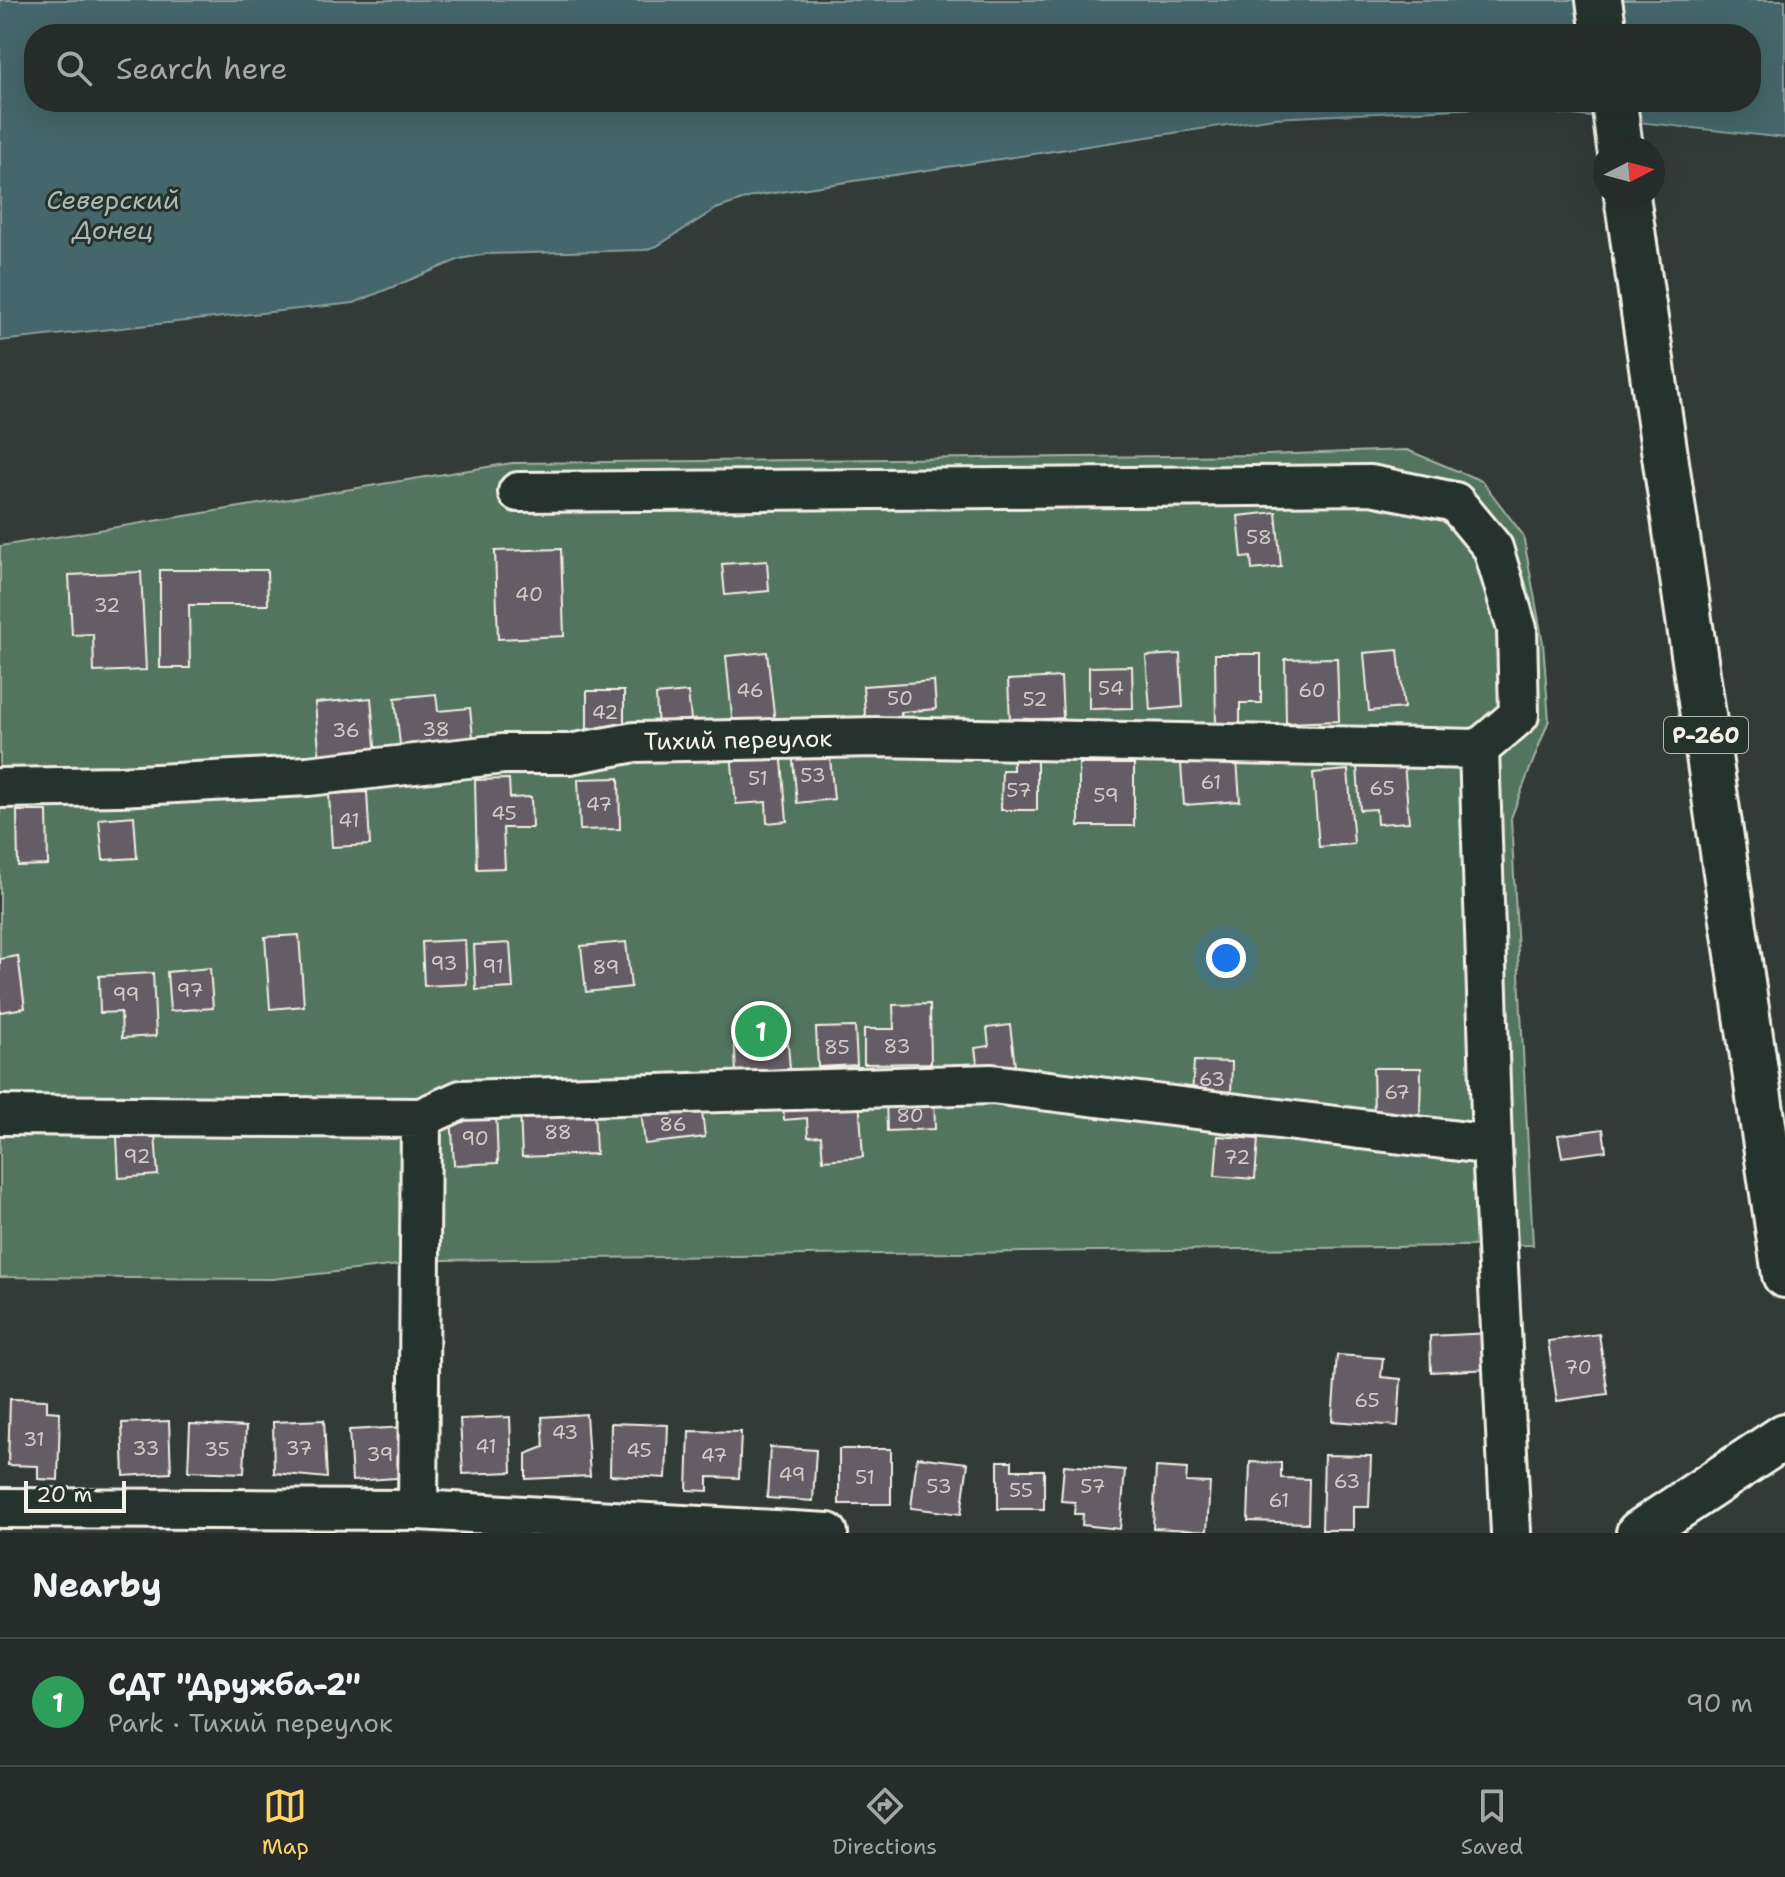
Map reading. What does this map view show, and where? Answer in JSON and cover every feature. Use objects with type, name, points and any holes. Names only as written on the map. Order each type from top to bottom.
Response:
[{"type":"main road","points":[[1599,0],[1603,24]]},
{"type":"main road","points":[[1615,112],[1618,136]]},
{"type":"main road","name":"Р-260","points":[[1629,208],[1785,1275]]},
{"type":"main road","points":[[1639,1533],[1785,1436]]},
{"type":"street","points":[[518,492],[1371,485],[1455,502],[1493,548],[1517,629],[1519,715],[1479,749],[1492,1145],[1511,1533]]},
{"type":"street","name":"Тихий переулок","points":[[0,788],[119,786],[308,776],[503,754],[570,754],[635,742],[876,737],[1479,749]]},
{"type":"street","points":[[0,1115],[421,1118],[461,1100],[992,1084],[1492,1145]]},
{"type":"street","points":[[418,1510],[421,1118]]},
{"type":"street","points":[[0,1508],[418,1510],[828,1533]]},
{"type":"green space","points":[[1407,450],[1482,481],[1523,535],[1543,643],[1549,720],[1511,818],[1533,1245],[445,1260],[272,1279],[0,1277],[0,546],[512,463],[1266,455]]},
{"type":"water","name":"Северский Донец","points":[[0,0],[1785,0],[1785,138],[1545,112],[1761,112],[1761,24],[24,24],[24,112],[1397,112],[1274,118],[754,196],[716,209],[657,246],[644,250],[486,254],[460,259],[354,303],[0,341]]},
{"type":"building","points":[[1276,512],[1281,567],[1252,570],[1251,557],[1242,558],[1238,516]]},
{"type":"building","points":[[561,549],[564,636],[498,639],[495,551]]},
{"type":"building","points":[[767,561],[769,591],[725,595],[722,564]]},
{"type":"building","points":[[160,570],[267,570],[268,605],[189,605],[190,668],[160,668]]},
{"type":"building","points":[[141,572],[146,670],[94,672],[93,634],[72,635],[69,575]]},
{"type":"building","points":[[1398,650],[1404,708],[1369,711],[1364,653]]},
{"type":"building","points":[[767,652],[775,723],[733,727],[726,656]]},
{"type":"building","points":[[1180,654],[1183,707],[1150,710],[1146,656]]},
{"type":"building","points":[[1215,654],[1261,654],[1261,703],[1240,703],[1240,728],[1216,728]]},
{"type":"building","points":[[1337,658],[1339,721],[1286,723],[1285,659]]},
{"type":"building","points":[[1132,666],[1133,708],[1089,709],[1089,667]]},
{"type":"building","points":[[1061,677],[1063,718],[1010,721],[1008,680]]},
{"type":"building","points":[[934,681],[936,709],[901,712],[902,726],[866,729],[863,686]]},
{"type":"building","points":[[587,691],[624,691],[624,733],[587,733]]},
{"type":"building","points":[[688,692],[692,729],[658,731],[656,695]]},
{"type":"building","points":[[436,694],[438,711],[470,708],[474,747],[401,754],[395,698]]},
{"type":"building","points":[[371,698],[376,757],[320,761],[315,703]]},
{"type":"building","points":[[829,747],[834,799],[797,803],[792,750]]},
{"type":"building","points":[[781,749],[787,821],[767,823],[766,802],[736,804],[731,754]]},
{"type":"building","points":[[1013,759],[1037,759],[1037,810],[1001,810],[1002,770],[1013,770]]},
{"type":"building","points":[[1237,760],[1240,801],[1184,805],[1181,764]]},
{"type":"building","points":[[1404,763],[1409,822],[1377,824],[1376,809],[1360,810],[1357,766]]},
{"type":"building","points":[[1079,764],[1134,764],[1134,826],[1079,826]]},
{"type":"building","points":[[1348,770],[1354,844],[1319,847],[1313,773]]},
{"type":"building","points":[[619,778],[620,829],[580,830],[578,779]]},
{"type":"building","points":[[509,779],[510,798],[531,797],[532,828],[503,828],[505,868],[477,869],[475,780]]},
{"type":"building","points":[[367,792],[370,845],[332,847],[329,794]]},
{"type":"building","points":[[17,811],[47,811],[48,865],[18,866]]},
{"type":"building","points":[[134,816],[137,858],[103,860],[99,819]]},
{"type":"building","points":[[299,935],[304,1006],[270,1009],[265,937]]},
{"type":"building","points":[[465,940],[467,984],[424,986],[422,942]]},
{"type":"building","points":[[626,942],[631,987],[586,992],[581,946]]},
{"type":"building","points":[[510,943],[513,988],[476,990],[474,945]]},
{"type":"building","points":[[18,956],[25,1008],[0,1012],[0,959]]},
{"type":"building","points":[[210,968],[213,1008],[170,1011],[167,972]]},
{"type":"building","points":[[153,973],[156,1036],[122,1038],[121,1012],[100,1013],[99,976]]},
{"type":"building","points":[[930,1004],[931,1063],[864,1064],[864,1029],[894,1029],[893,1005]]},
{"type":"building","points":[[1010,1025],[1015,1066],[978,1071],[975,1048],[989,1046],[987,1028]]},
{"type":"building","points":[[855,1027],[857,1065],[818,1067],[816,1028]]},
{"type":"building","points":[[774,1029],[775,1045],[788,1044],[790,1069],[736,1072],[734,1032]]},
{"type":"building","points":[[1194,1061],[1232,1062],[1231,1098],[1192,1096]]},
{"type":"building","points":[[1373,1068],[1421,1068],[1420,1117],[1374,1116]]},
{"type":"building","points":[[934,1098],[935,1129],[887,1131],[886,1100]]},
{"type":"building","points":[[859,1099],[863,1157],[823,1160],[821,1136],[808,1137],[807,1118],[784,1120],[783,1104]]},
{"type":"building","points":[[701,1104],[705,1137],[645,1144],[641,1110]]},
{"type":"building","points":[[594,1107],[596,1154],[522,1157],[520,1110]]},
{"type":"building","points":[[496,1112],[498,1163],[454,1165],[451,1114]]},
{"type":"building","points":[[1603,1129],[1606,1151],[1562,1157],[1558,1135]]},
{"type":"building","points":[[155,1134],[158,1175],[119,1178],[117,1137]]},
{"type":"building","points":[[1218,1136],[1258,1139],[1255,1179],[1215,1176]]},
{"type":"building","points":[[1491,1333],[1492,1369],[1431,1372],[1430,1336]]},
{"type":"building","points":[[1599,1334],[1608,1394],[1557,1401],[1548,1341]]},
{"type":"building","points":[[1337,1355],[1383,1358],[1381,1377],[1401,1379],[1398,1426],[1332,1421]]},
{"type":"building","points":[[10,1399],[47,1400],[47,1411],[60,1412],[58,1480],[38,1479],[38,1466],[8,1465]]},
{"type":"building","points":[[586,1414],[590,1476],[526,1479],[526,1454],[544,1447],[542,1417]]},
{"type":"building","points":[[510,1417],[512,1472],[463,1474],[460,1419]]},
{"type":"building","points":[[324,1420],[327,1478],[274,1473],[273,1422]]},
{"type":"building","points":[[169,1421],[171,1473],[124,1476],[122,1423]]},
{"type":"building","points":[[611,1423],[668,1425],[666,1478],[610,1475]]},
{"type":"building","points":[[190,1424],[246,1427],[244,1473],[188,1471]]},
{"type":"building","points":[[408,1427],[411,1477],[352,1481],[349,1430]]},
{"type":"building","points":[[689,1431],[741,1432],[739,1478],[708,1477],[708,1491],[687,1490]]},
{"type":"building","points":[[770,1447],[816,1450],[813,1501],[767,1498]]},
{"type":"building","points":[[839,1449],[891,1449],[891,1504],[839,1504]]},
{"type":"building","points":[[1324,1455],[1371,1456],[1369,1507],[1353,1507],[1353,1530],[1322,1530]]},
{"type":"building","points":[[917,1457],[968,1463],[961,1514],[911,1508]]},
{"type":"building","points":[[998,1461],[1012,1461],[1012,1470],[1044,1470],[1044,1509],[998,1509]]},
{"type":"building","points":[[1250,1462],[1281,1463],[1281,1478],[1309,1479],[1308,1523],[1248,1521]]},
{"type":"building","points":[[1064,1465],[1125,1470],[1120,1529],[1082,1525],[1083,1514],[1074,1514],[1075,1502],[1061,1501]]},
{"type":"building","points":[[1156,1467],[1187,1469],[1186,1482],[1210,1483],[1207,1531],[1153,1528]]},
{"type":"place","name":"СДТ \"Дружба-2\"","points":[[761,1031]]}]
